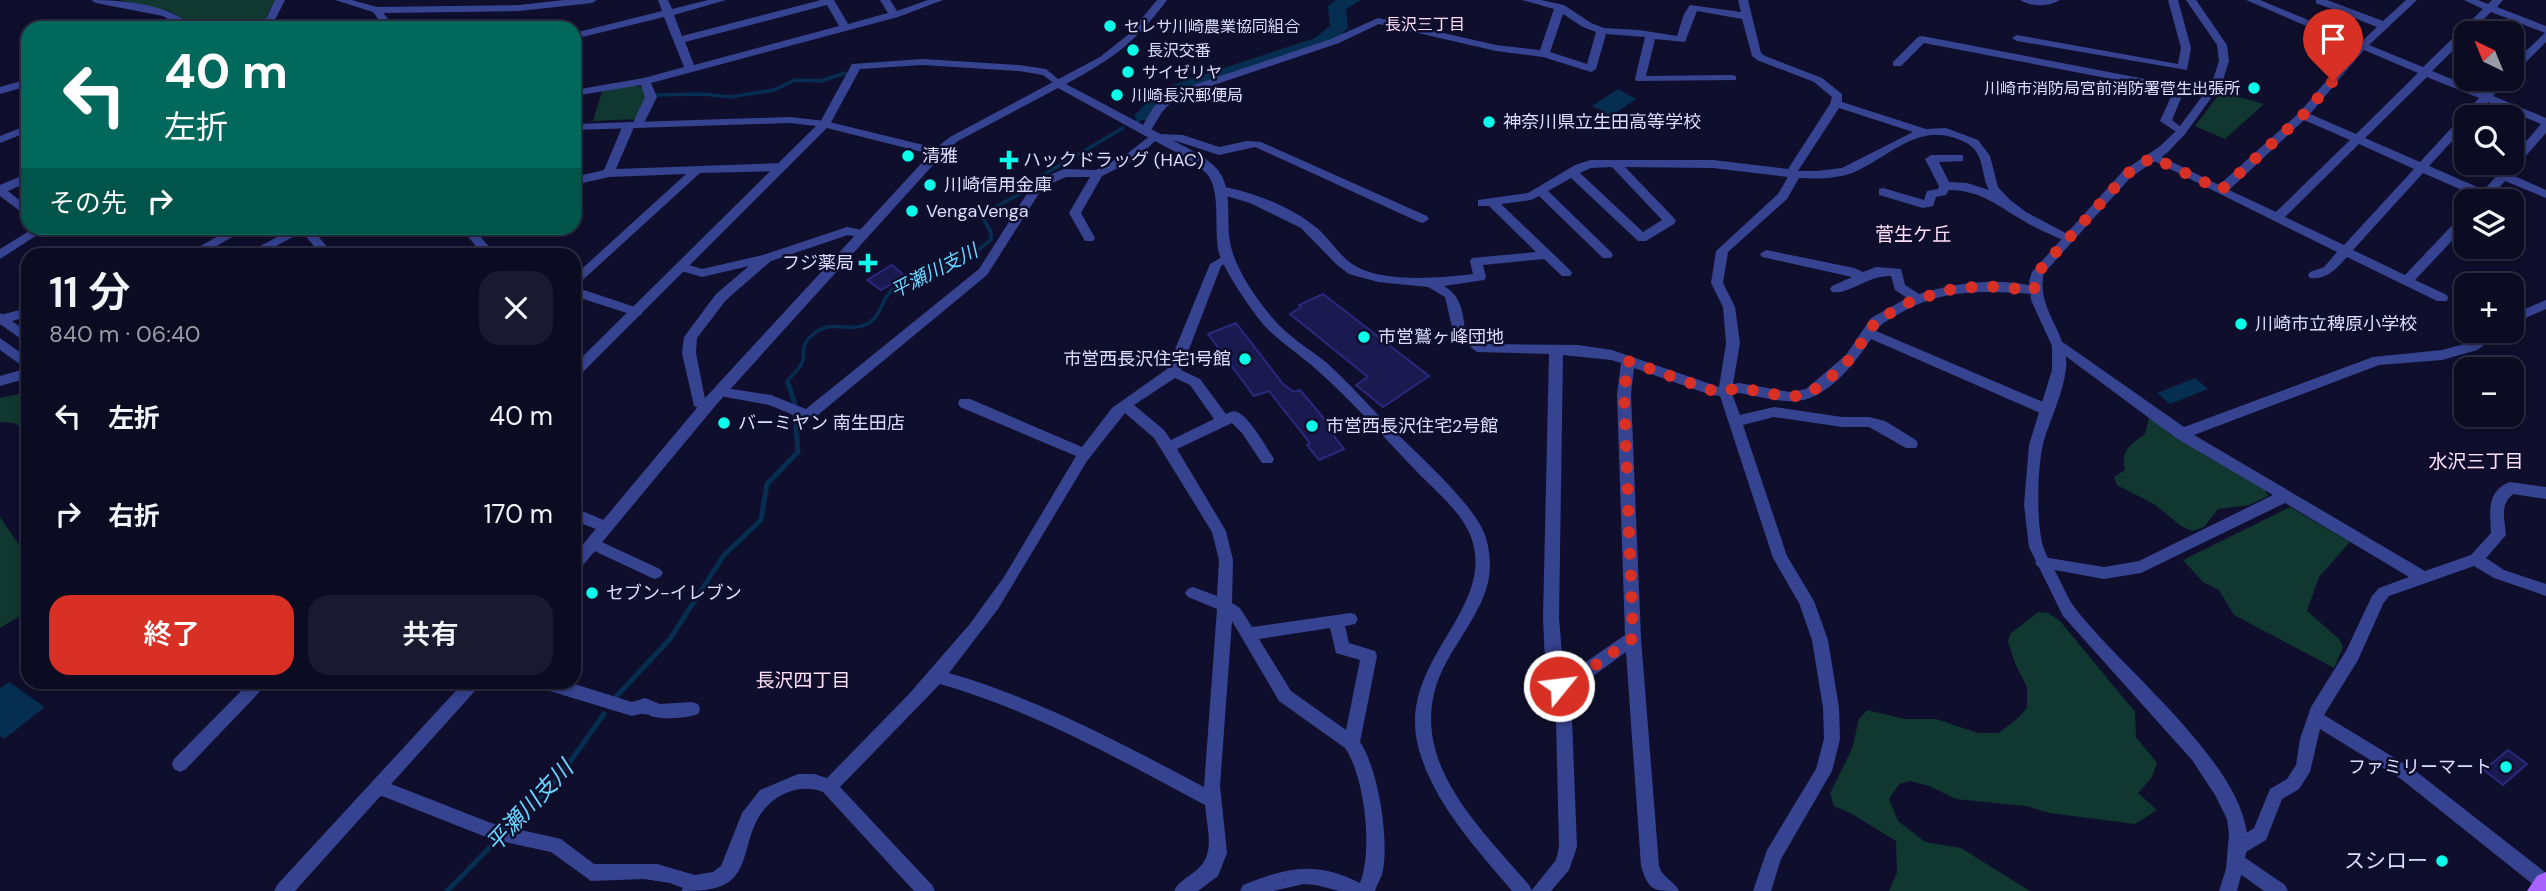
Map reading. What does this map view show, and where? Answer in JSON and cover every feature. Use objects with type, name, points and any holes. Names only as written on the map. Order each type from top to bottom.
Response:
[{"type":"main road","points":[[2539,891],[2546,884]]},
{"type":"street","points":[[96,0],[166,13],[179,21]]},
{"type":"street","points":[[274,21],[280,0]]},
{"type":"street","points":[[340,0],[377,10],[502,9],[592,0]]},
{"type":"street","points":[[663,0],[690,69]]},
{"type":"street","points":[[581,34],[721,0]]},
{"type":"street","points":[[886,0],[894,15]]},
{"type":"street","points":[[581,92],[645,81],[894,15],[938,0]]},
{"type":"street","points":[[581,558],[719,392],[938,152],[963,134],[1059,84],[1120,48],[1162,0]]},
{"type":"street","points":[[1527,0],[1560,7],[1602,31],[1681,40],[1694,7],[1745,16]]},
{"type":"street","points":[[1743,0],[1756,54],[1827,85],[1838,96],[1836,104],[1793,173],[1783,196],[1723,251],[1717,283],[1729,307],[1732,343],[1726,392],[1780,558],[1806,601],[1820,640],[1831,708],[1832,739],[1824,771],[1773,856],[1762,891]]},
{"type":"street","points":[[2025,0],[2054,0]]},
{"type":"street","points":[[2017,38],[2183,68],[2186,48],[2173,0]]},
{"type":"street","points":[[2191,0],[2222,45],[2224,61],[2217,83],[2181,132],[2127,174],[2038,272],[2034,290],[2059,346],[2059,370],[2036,445],[2031,505],[2036,547],[2068,611],[2198,755],[2217,780],[2238,829],[2239,855],[2228,891]]},
{"type":"street","points":[[2251,0],[2546,124],[2493,189]]},
{"type":"street","points":[[2221,190],[2303,115],[2362,47],[2412,0]]},
{"type":"street","points":[[2469,0],[2494,4],[2546,30]]},
{"type":"street","points":[[678,40],[829,1],[845,28]]},
{"type":"street","points":[[2320,1],[2385,26]]},
{"type":"street","points":[[2277,218],[2494,4]]},
{"type":"street","points":[[1544,54],[1560,7]]},
{"type":"street","points":[[377,10],[384,21]]},
{"type":"street","points":[[719,392],[783,404],[808,415],[983,272],[1039,184],[1064,173],[1098,174],[1132,156],[1150,133],[1157,110],[1171,96],[1335,41],[1378,21],[1496,48],[1544,54],[1591,69],[1602,31]]},
{"type":"street","points":[[1651,35],[1640,79],[1732,78]]},
{"type":"street","points":[[2524,58],[2546,36]]},
{"type":"street","points":[[1898,64],[1923,39],[2172,87],[2179,91],[2166,121],[2181,132]]},
{"type":"street","points":[[581,366],[825,124],[856,66],[923,62],[1046,72],[1059,84],[1206,165],[1216,175],[1227,258],[1246,292],[1268,322],[1322,367],[1457,503],[1480,535],[1485,558],[1483,579],[1433,675],[1424,702],[1423,725],[1426,747],[1447,792],[1465,819],[1523,891]]},
{"type":"street","points":[[609,173],[651,97],[645,81]]},
{"type":"street","points":[[0,91],[21,84]]},
{"type":"street","points":[[2478,105],[2491,91]]},
{"type":"street","points":[[1836,104],[1926,133],[1962,136],[1977,144],[1987,160],[1994,191],[2006,204],[2028,219],[2069,238]]},
{"type":"street","points":[[2303,115],[2423,167],[2465,189]]},
{"type":"street","points":[[581,127],[790,120],[825,124],[938,152]]},
{"type":"street","points":[[0,140],[21,131]]},
{"type":"street","points":[[2314,275],[2329,270],[2454,132]]},
{"type":"street","points":[[1150,133],[1174,135],[1204,148],[1224,151],[1242,144],[1257,144],[1423,219]]},
{"type":"street","points":[[1566,273],[1487,203],[1531,196],[1590,164],[1714,164],[1793,173],[1845,171],[1906,137],[1926,133]]},
{"type":"street","points":[[2152,157],[2442,298]]},
{"type":"street","points":[[1945,186],[1931,159],[1959,158]]},
{"type":"street","points":[[1572,172],[1642,239],[1670,221],[1615,164]]},
{"type":"street","points":[[581,179],[609,173],[782,167]]},
{"type":"street","points":[[581,277],[697,170]]},
{"type":"street","points":[[1089,238],[1075,213],[1098,174]]},
{"type":"street","points":[[2504,176],[2546,194]]},
{"type":"street","points":[[21,180],[0,190],[21,207]]},
{"type":"street","points":[[1945,186],[1976,187],[1997,202],[2006,204]]},
{"type":"street","points":[[1883,192],[1910,201],[1929,203],[1931,194],[1942,192],[1945,186]]},
{"type":"street","points":[[1220,190],[1233,192],[1293,217],[1313,231],[1336,257],[1360,274],[1431,284],[1480,277],[1476,261],[1547,255]]},
{"type":"street","points":[[1541,191],[1607,255]]},
{"type":"street","points":[[682,267],[702,273],[767,258],[847,231],[864,234]]},
{"type":"street","points":[[2407,282],[2454,231]]},
{"type":"street","points":[[0,255],[31,235]]},
{"type":"street","points":[[203,248],[228,235]]},
{"type":"street","points":[[263,248],[290,235]]},
{"type":"street","points":[[1766,254],[1854,272],[1864,278]]},
{"type":"street","points":[[706,407],[699,402],[693,376],[689,353],[691,337],[722,296],[767,258]]},
{"type":"street","points":[[829,787],[937,676],[994,605],[1085,454],[1119,410],[1166,380],[1173,372],[1216,264],[1227,258]]},
{"type":"street","points":[[1836,289],[1876,271],[1897,272],[1899,287],[1917,299]]},
{"type":"street","points":[[1431,284],[1450,295],[1457,314],[1459,332],[1478,348],[1578,350],[1628,361],[1716,392],[1740,388],[1790,397],[1810,393],[1851,358],[1876,321],[1917,299],[1947,290],[1982,286],[2034,290]]},
{"type":"street","points":[[581,293],[636,312]]},
{"type":"street","points":[[2524,315],[2544,307]]},
{"type":"street","points":[[1,319],[21,314]]},
{"type":"street","points":[[1,319],[21,335]]},
{"type":"street","points":[[1869,332],[2045,409]]},
{"type":"street","points":[[0,343],[21,360]]},
{"type":"street","points":[[2181,433],[2378,360],[2442,355],[2478,343]]},
{"type":"street","points":[[2059,346],[2181,433],[2424,578]]},
{"type":"street","points":[[1540,891],[1563,864],[1568,847],[1564,720],[1553,662],[1550,618],[1556,351]]},
{"type":"street","points":[[1628,361],[1624,394],[1633,638],[1650,866],[1654,879],[1670,891]]},
{"type":"street","points":[[1173,372],[1195,383],[1223,421]]},
{"type":"street","points":[[0,381],[21,375]]},
{"type":"street","points":[[965,403],[1085,454]]},
{"type":"street","points":[[1126,406],[1159,434],[1168,447],[1219,531],[1226,560],[1212,800],[1218,853],[1212,870],[1183,891]]},
{"type":"street","points":[[1736,421],[1774,412],[1842,422],[1869,422],[1880,425],[1911,444]]},
{"type":"street","points":[[1168,447],[1234,416],[1247,429],[1267,459]]},
{"type":"street","points":[[2239,855],[2260,835],[2276,794],[2293,784],[2304,767],[2308,739],[2315,718],[2352,655],[2377,600],[2384,592],[2476,559],[2499,535],[2496,514],[2501,495],[2510,488],[2546,493]]},
{"type":"street","points":[[2043,563],[2104,573],[2141,566],[2285,496]]},
{"type":"street","points":[[581,516],[606,527]]},
{"type":"street","points":[[593,544],[655,573]]},
{"type":"street","points":[[2476,559],[2499,574],[2546,590]]},
{"type":"street","points":[[1193,593],[1224,605],[1235,613],[1285,696],[1351,743],[1360,756],[1377,825],[1374,872],[1366,891]]},
{"type":"street","points":[[1247,634],[1343,620],[1342,648],[1369,656],[1351,743]]},
{"type":"street","points":[[1559,686],[1576,679],[1633,638]]},
{"type":"street","points":[[937,676],[973,685],[1102,741],[1212,800]]},
{"type":"street","points":[[180,764],[254,689]]},
{"type":"street","points":[[283,891],[469,689]]},
{"type":"street","points":[[566,689],[632,709],[645,705],[659,711],[692,709]]},
{"type":"street","points":[[2315,718],[2407,774],[2546,884]]},
{"type":"street","points":[[377,790],[381,788],[502,834],[555,845],[591,873],[639,870],[679,875],[692,887],[722,877],[730,868],[757,801],[775,789],[796,782],[816,781],[829,787],[926,891]]},
{"type":"street","points":[[2239,855],[2279,891]]},
{"type":"street","points":[[1249,891],[1294,876],[1323,875],[1358,891]]},
{"type":"green space","points":[[120,0],[275,0],[264,21],[186,21],[169,11]]},
{"type":"green space","points":[[635,85],[644,88],[646,98],[638,119],[593,121],[602,91]]},
{"type":"green space","points":[[2221,92],[2264,104],[2225,139],[2195,126]]},
{"type":"green space","points":[[21,394],[21,427],[14,423],[0,422],[0,398]]},
{"type":"green space","points":[[2149,418],[2156,419],[2168,433],[2265,490],[2268,496],[2249,505],[2218,509],[2204,527],[2193,531],[2181,526],[2154,504],[2117,485],[2114,477],[2125,470],[2124,457],[2131,445],[2145,434]]},
{"type":"green space","points":[[2290,507],[2350,542],[2319,577],[2307,611],[2339,639],[2343,647],[2334,668],[2234,615],[2219,590],[2203,582],[2183,560]]},
{"type":"green space","points":[[0,517],[21,548],[21,615],[0,628]]},
{"type":"green space","points":[[2038,612],[2048,613],[2060,621],[2135,712],[2136,737],[2157,763],[2152,777],[2138,793],[2157,810],[2135,824],[2050,813],[2026,806],[1956,799],[1929,786],[1910,781],[1899,784],[1889,799],[1898,821],[1925,842],[1961,848],[2030,891],[1889,891],[1897,873],[1896,841],[1834,806],[1830,793],[1852,749],[1859,719],[1867,710],[1905,719],[1936,719],[1978,733],[1998,733],[2027,708],[2027,687],[2008,642],[2010,634]]},
{"type":"water","points":[[1618,89],[1636,99],[1611,116],[1592,106]]},
{"type":"water","points":[[2195,378],[2208,389],[2170,404],[2157,393]]},
{"type":"water","points":[[9,682],[45,707],[4,739],[0,736],[0,688]]},
{"type":"building","points":[[892,265],[905,276],[881,290],[867,280]]},
{"type":"building","name":"市営鷲ヶ峰団地","points":[[1323,294],[1429,376],[1383,407],[1356,385],[1368,377],[1290,314],[1301,307],[1299,305]]},
{"type":"building","points":[[1236,323],[1283,384],[1294,392],[1300,390],[1306,397],[1336,433],[1333,435],[1344,449],[1319,460],[1307,445],[1310,443],[1269,391],[1254,396],[1208,334]]},
{"type":"building","name":"ファミリーマート","points":[[2508,750],[2527,764],[2503,785],[2484,770]]},
{"type":"waterway","name":"平瀬川支川","points":[[1144,116],[1167,93],[1322,42],[1339,28],[1337,6],[1352,0]]},
{"type":"waterway","points":[[655,95],[703,94],[730,97],[774,90],[795,80],[821,81],[845,73]]},
{"type":"waterway","name":"平瀬川支川","points":[[1136,122],[1144,116]]},
{"type":"waterway","name":"平瀬川支川","points":[[788,385],[787,381],[802,363],[805,344],[811,336],[819,330],[833,326],[860,327],[872,321],[887,296],[896,287],[968,257],[991,239],[991,232],[981,215],[1025,191],[1038,178],[1123,128]]},
{"type":"waterway","name":"平瀬川支川","points":[[612,701],[670,639],[724,555],[761,520],[767,484],[798,452],[794,401],[788,383]]},
{"type":"waterway","name":"平瀬川支川","points":[[507,831],[560,776],[604,714]]},
{"type":"waterway","name":"平瀬川支川","points":[[447,891],[500,837]]},
{"type":"place","name":"セレサ川崎農業協同組合","points":[[1110,26]]},
{"type":"place","name":"長沢交番","points":[[1133,50]]},
{"type":"place","name":"サイゼリヤ","points":[[1128,72]]},
{"type":"place","name":"川崎市消防局宮前消防署菅生出張所","points":[[2254,88]]},
{"type":"place","name":"川崎長沢郵便局","points":[[1117,95]]},
{"type":"place","name":"神奈川県立生田高等学校","points":[[1489,122]]},
{"type":"place","name":"清雅","points":[[908,156]]},
{"type":"place","name":"ハックドラッグ (HAC)","points":[[1009,160]]},
{"type":"place","name":"川崎信用金庫","points":[[930,185]]},
{"type":"place","name":"VengaVenga","points":[[912,211]]},
{"type":"place","name":"フジ薬局","points":[[868,263]]},
{"type":"place","name":"川崎市立稗原小学校","points":[[2241,324]]},
{"type":"place","name":"市営鷲ヶ峰団地","points":[[1364,337]]},
{"type":"place","name":"市営西長沢住宅1号館","points":[[1245,359]]},
{"type":"place","name":"バーミヤン 南生田店","points":[[724,423]]},
{"type":"place","name":"市営西長沢住宅2号館","points":[[1312,426]]},
{"type":"place","name":"セブン-イレブン","points":[[592,593]]},
{"type":"place","name":"ファミリーマート","points":[[2506,767]]},
{"type":"place","name":"スシロー","points":[[2442,861]]},
{"type":"district","name":"長沢三丁目","points":[[1425,24]]},
{"type":"district","name":"菅生ケ丘","points":[[1913,234]]},
{"type":"district","name":"水沢三丁目","points":[[2476,461]]},
{"type":"district","name":"長沢四丁目","points":[[803,680]]},
{"type":"route","points":[[1559,686],[1576,679],[1633,638],[1624,394],[1628,361],[1716,392],[1740,388],[1790,397],[1810,393],[1851,358],[1876,321],[1910,302],[1947,290],[1982,286],[2034,290],[2038,272],[2127,174],[2152,157],[2221,190],[2303,115],[2333,81]]}]
